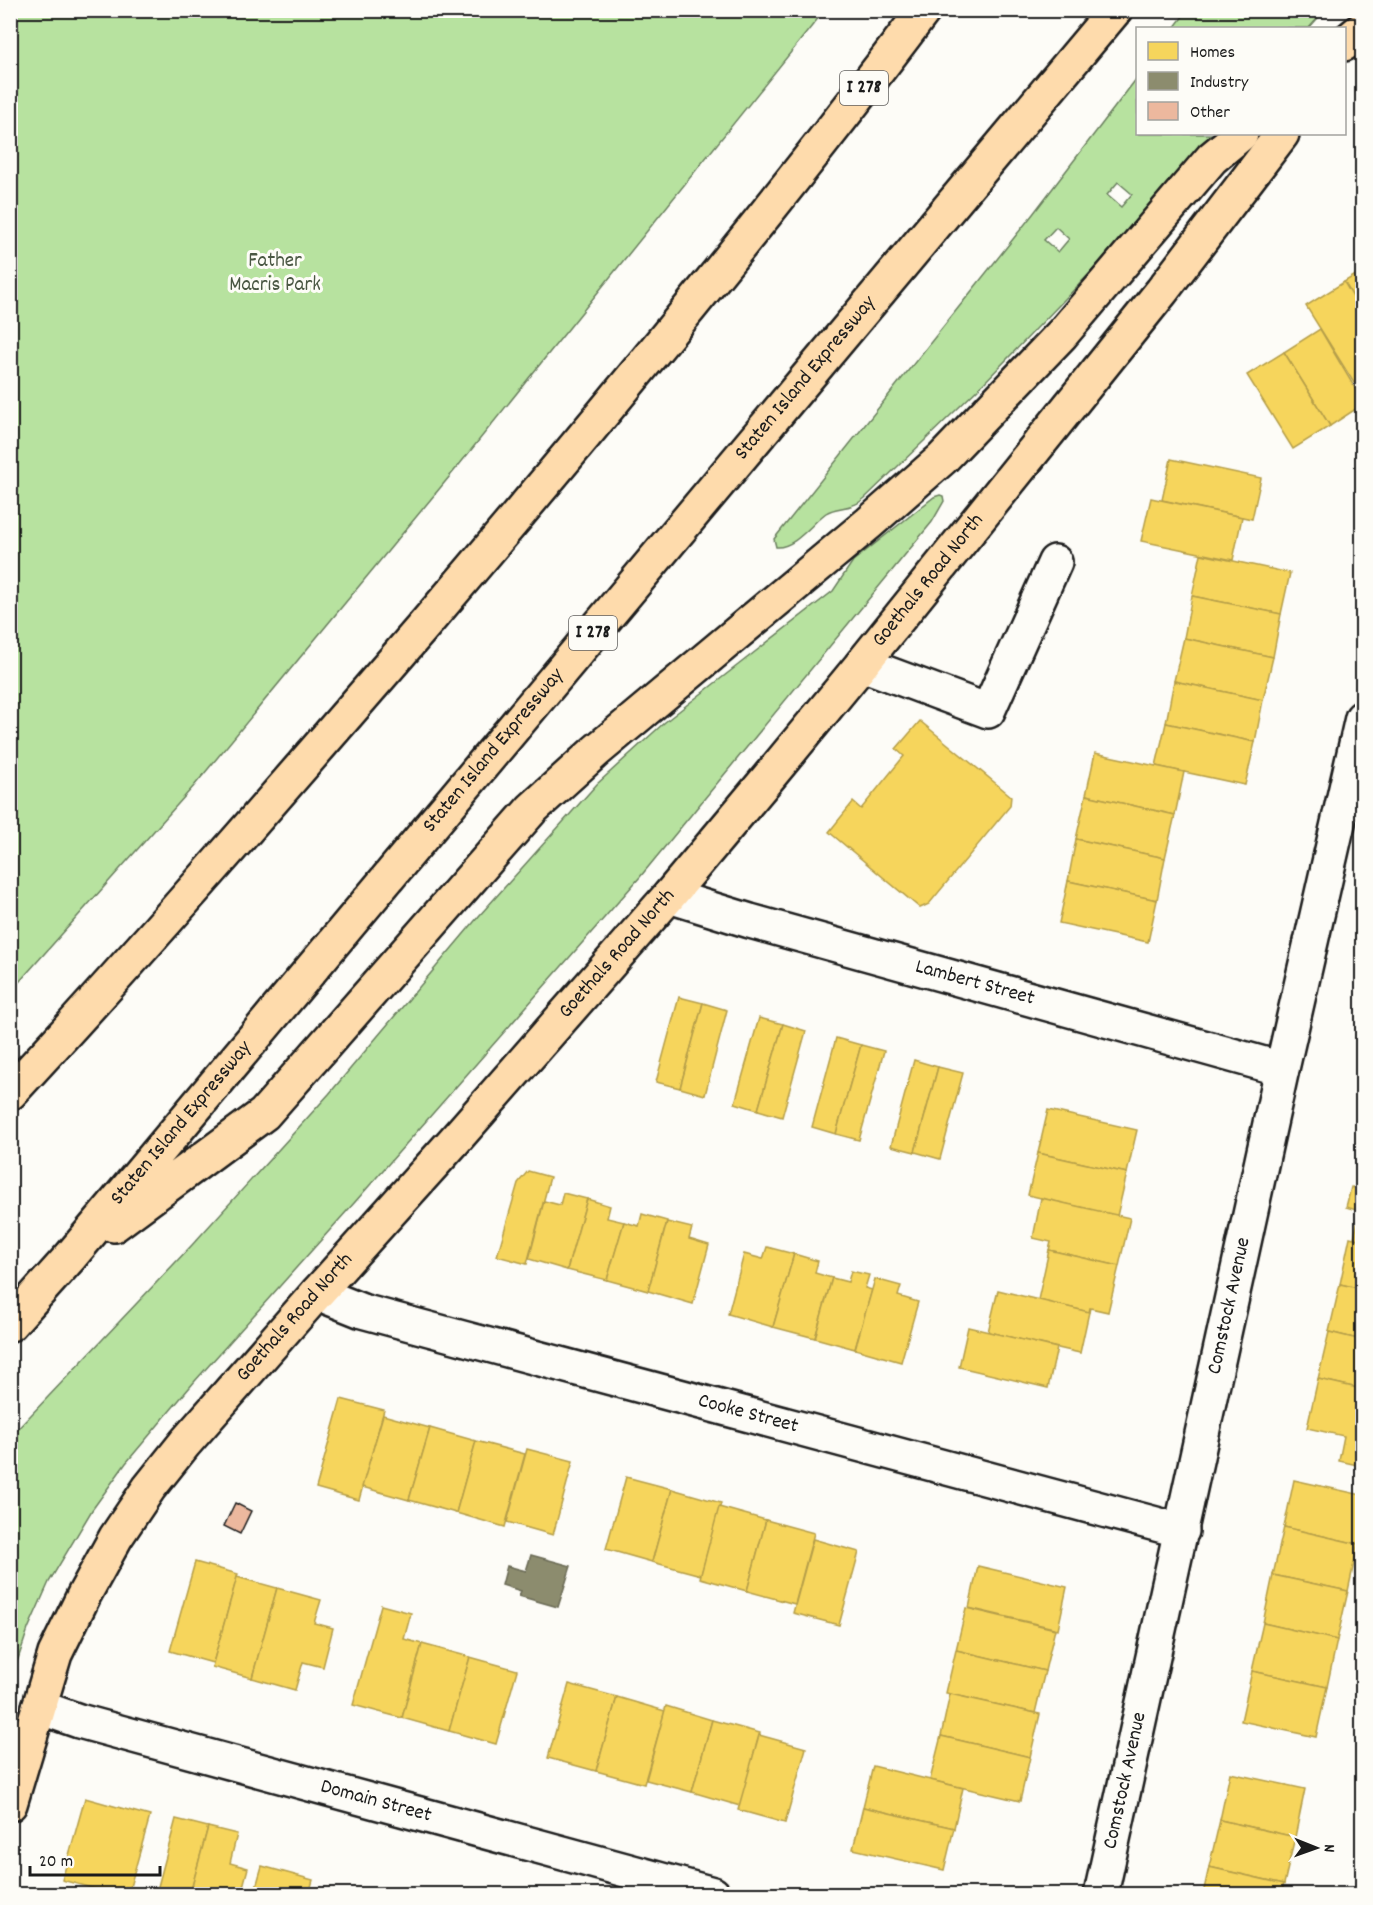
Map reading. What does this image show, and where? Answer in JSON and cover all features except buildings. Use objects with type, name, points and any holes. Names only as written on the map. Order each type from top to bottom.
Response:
[{"type":"main road","name":"I 278","points":[[10,1093],[195,891],[507,528],[716,277],[924,10]]},
{"type":"main road","name":"Staten Island Expressway","points":[[10,1324],[71,1256],[1115,10]]},
{"type":"main road","points":[[71,1256],[264,1114],[532,809],[596,751],[869,523],[942,459],[1062,334],[1212,158],[1240,135]]},
{"type":"main road","name":"Goethals Road North","points":[[10,1804],[55,1654],[84,1594],[122,1527],[149,1488],[185,1443],[669,896],[862,664],[1162,291],[1281,135]]},
{"type":"street","points":[[862,664],[988,711],[1054,562]]},
{"type":"street","name":"Comstock Avenue","points":[[1101,1894],[1282,1068],[1362,718]]},
{"type":"street","name":"Lambert Street","points":[[669,896],[750,921],[1282,1068]]},
{"type":"street","name":"Cooke Street","points":[[317,1293],[362,1311],[1182,1531]]},
{"type":"street","name":"Domain Street","points":[[39,1707],[79,1721],[713,1894]]},
{"type":"green space","name":"Father Macris Park","points":[[11,10],[824,11],[459,465],[194,786],[11,991]]},
{"type":"green space","points":[[1187,10],[1324,11],[1310,27],[1175,27]]},
{"type":"green space","points":[[1136,79],[1136,135],[1214,135],[1091,272],[981,386],[865,498],[855,504],[829,511],[790,544],[776,547],[774,539],[1033,214]],"holes":[[[1118,182],[1132,194],[1121,207],[1107,195]],[[1056,227],[1069,239],[1058,252],[1044,240]]]},
{"type":"green space","points":[[943,496],[944,501],[932,522],[640,877],[195,1381],[126,1463],[92,1510],[49,1582],[28,1629],[11,1680],[11,1436],[192,1245],[329,1094],[479,916],[597,784],[665,722],[833,591],[853,561],[934,497]]}]
